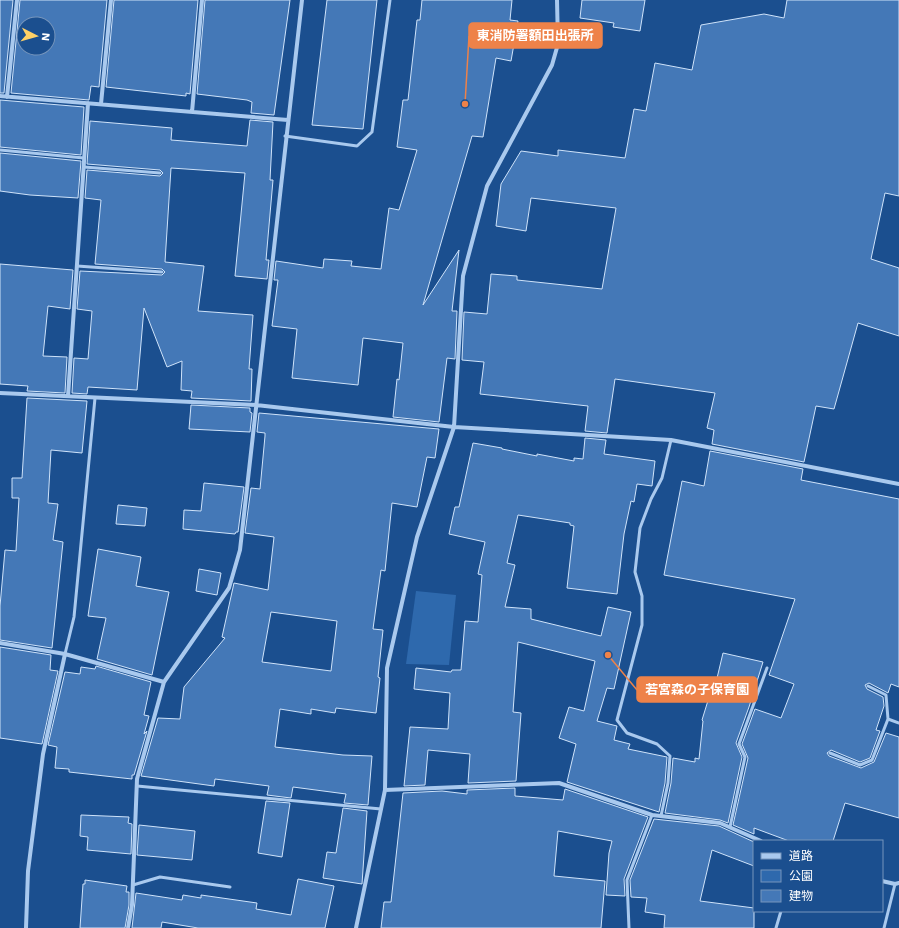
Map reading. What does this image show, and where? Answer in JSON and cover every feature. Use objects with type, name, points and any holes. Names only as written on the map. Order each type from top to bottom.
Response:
[{"type":"street","points":[[7,97],[17,0]]},
{"type":"street","points":[[101,104],[111,0]]},
{"type":"street","points":[[192,112],[202,0]]},
{"type":"street","points":[[128,928],[132,905],[137,786],[164,682],[229,588],[240,550],[302,0]]},
{"type":"street","points":[[356,928],[384,790],[386,668],[417,537],[454,427],[463,276],[487,186],[552,65],[558,44],[557,0]]},
{"type":"street","points":[[0,96],[288,120]]},
{"type":"street","points":[[68,396],[88,103]]},
{"type":"street","points":[[0,393],[256,405],[454,427],[671,440],[899,484]]},
{"type":"street","points":[[0,643],[65,654],[164,682]]},
{"type":"street","points":[[26,928],[28,871],[42,762],[65,654]]},
{"type":"street","points":[[384,790],[559,783],[652,815],[720,823],[759,840]]},
{"type":"street","points":[[883,881],[897,883]]},
{"type":"lane","points":[[286,136],[357,146],[372,132],[390,0]]},
{"type":"lane","points":[[0,150],[84,158]]},
{"type":"lane","points":[[84,167],[160,173]]},
{"type":"lane","points":[[77,266],[162,272]]},
{"type":"lane","points":[[65,654],[74,618],[95,398]]},
{"type":"lane","points":[[661,816],[668,783],[670,756],[657,744],[627,733],[617,720],[642,626],[642,596],[635,572],[640,528],[651,499],[662,478],[671,440]]},
{"type":"lane","points":[[730,827],[745,757],[739,744],[767,668]]},
{"type":"lane","points":[[830,753],[860,764],[872,760],[888,719],[886,695],[868,686]]},
{"type":"lane","points":[[888,719],[899,723]]},
{"type":"lane","points":[[137,786],[381,809]]},
{"type":"lane","points":[[629,928],[627,880],[652,815]]},
{"type":"lane","points":[[133,885],[160,878],[230,887]]},
{"type":"lane","points":[[884,928],[897,883]]},
{"type":"lane","points":[[776,928],[780,912]]},
{"type":"green space","points":[[416,591],[456,595],[449,665],[406,664]]},
{"type":"building","points":[[0,0],[13,0],[4,93],[0,93]]},
{"type":"building","points":[[20,0],[107,0],[99,87],[91,86],[89,100],[11,93],[16,41],[16,56],[56,56],[56,16],[18,16]]},
{"type":"building","points":[[114,0],[198,0],[190,94],[186,93],[186,96],[106,87]]},
{"type":"building","points":[[205,0],[290,0],[274,115],[251,113],[252,102],[247,100],[197,94]]},
{"type":"building","points":[[327,0],[377,0],[363,129],[312,125]]},
{"type":"building","points":[[422,0],[512,0],[510,20],[518,21],[511,61],[496,58],[483,137],[472,136],[423,305],[459,250],[452,311],[457,311],[455,359],[447,358],[439,422],[393,417],[403,343],[363,338],[358,385],[292,378],[297,329],[272,326],[278,280],[274,280],[276,261],[323,268],[324,259],[352,261],[351,266],[381,269],[389,208],[399,210],[417,150],[397,147],[403,100],[408,100],[417,20],[420,20]]},
{"type":"building","points":[[582,0],[645,0],[640,31],[613,27],[614,23],[580,18]]},
{"type":"building","points":[[787,0],[899,0],[899,196],[885,193],[871,259],[899,268],[899,336],[858,323],[834,409],[816,406],[804,462],[712,444],[714,430],[707,428],[715,393],[615,379],[607,433],[585,431],[588,406],[480,394],[484,362],[462,360],[464,312],[487,314],[491,274],[517,276],[517,280],[602,289],[616,208],[531,198],[526,231],[496,226],[501,184],[521,151],[558,156],[558,150],[625,158],[634,109],[646,111],[655,63],[692,70],[701,25],[764,14],[784,18]]},
{"type":"building","points":[[0,100],[84,107],[81,155],[0,147]]},
{"type":"building","points":[[250,120],[273,122],[270,180],[273,180],[266,260],[269,260],[267,279],[235,276],[245,173],[171,168],[165,262],[204,266],[198,311],[253,315],[249,369],[252,369],[251,401],[191,398],[192,391],[181,390],[182,361],[167,367],[144,308],[137,390],[88,387],[87,394],[72,393],[74,358],[88,359],[92,311],[77,309],[80,271],[162,275],[165,272],[162,269],[95,264],[101,200],[85,198],[87,170],[160,176],[163,173],[160,170],[87,164],[90,121],[172,128],[171,140],[247,146]]},
{"type":"building","points":[[0,153],[81,161],[78,198],[30,195],[0,191]]},
{"type":"building","points":[[0,264],[73,270],[70,309],[48,306],[43,356],[67,357],[65,393],[27,391],[28,386],[0,384]]},
{"type":"building","points":[[27,398],[87,401],[82,453],[51,450],[48,503],[58,504],[53,540],[63,542],[52,648],[0,640],[0,606],[5,550],[16,551],[19,498],[12,498],[12,478],[22,478]]},
{"type":"building","points":[[191,405],[250,408],[250,412],[252,413],[250,432],[189,429]]},
{"type":"building","points":[[259,413],[439,429],[435,458],[427,457],[417,507],[392,503],[385,571],[381,570],[373,629],[383,630],[376,713],[336,708],[335,713],[311,709],[311,714],[280,709],[275,747],[343,755],[372,756],[368,805],[344,803],[346,794],[293,787],[291,798],[267,795],[269,786],[215,779],[214,786],[141,776],[158,718],[180,719],[184,687],[225,638],[222,637],[234,583],[268,590],[274,537],[245,533],[251,488],[260,489],[265,433],[257,432]],"holes":[[[271,612],[337,621],[331,671],[262,662]]]},
{"type":"building","points":[[585,438],[606,440],[604,454],[655,461],[652,486],[637,484],[634,502],[631,501],[624,534],[617,594],[567,588],[574,526],[570,525],[570,523],[518,515],[507,563],[515,565],[505,607],[531,609],[531,619],[601,636],[608,607],[631,612],[614,689],[607,688],[597,721],[617,726],[614,740],[630,744],[628,749],[667,757],[665,783],[659,812],[567,782],[576,744],[559,738],[569,707],[584,711],[595,661],[518,642],[513,712],[521,713],[516,781],[468,783],[470,754],[428,750],[425,785],[404,786],[410,727],[448,729],[450,693],[414,689],[416,668],[451,672],[452,670],[461,670],[465,621],[478,622],[482,575],[478,574],[485,542],[449,534],[455,507],[459,507],[473,443],[537,456],[537,454],[574,461],[574,458],[583,459]]},
{"type":"building","points":[[710,451],[803,469],[801,480],[899,499],[899,687],[891,684],[888,693],[869,683],[865,685],[867,689],[883,697],[884,706],[876,730],[880,731],[870,758],[860,762],[831,750],[827,753],[829,756],[861,768],[874,762],[886,733],[899,737],[899,818],[845,803],[833,840],[786,840],[754,828],[754,834],[733,825],[748,758],[742,744],[755,709],[781,718],[794,684],[769,675],[795,599],[664,575],[682,481],[704,486]]},
{"type":"building","points":[[204,483],[244,487],[238,532],[235,534],[183,529],[184,510],[201,511]]},
{"type":"building","points":[[118,505],[147,508],[145,526],[116,524]]},
{"type":"building","points":[[98,549],[141,557],[136,586],[169,592],[152,675],[97,659],[106,618],[88,616]]},
{"type":"building","points":[[199,569],[221,573],[217,595],[196,591]]},
{"type":"building","points":[[0,647],[51,655],[50,670],[58,671],[42,744],[0,738]]},
{"type":"building","points":[[723,653],[763,662],[736,743],[742,757],[728,823],[720,820],[665,813],[671,783],[673,758],[695,762],[695,758],[699,759],[702,720],[710,694],[713,695]]},
{"type":"building","points":[[96,666],[151,682],[144,715],[149,716],[144,734],[147,731],[132,779],[69,772],[69,769],[55,768],[57,747],[48,745],[65,672],[80,674],[81,667],[95,669]]},
{"type":"building","points":[[515,788],[515,796],[563,800],[565,789],[648,817],[624,879],[625,896],[606,895],[609,853],[612,841],[558,831],[554,876],[605,881],[601,928],[381,928],[384,902],[391,902],[403,793],[442,791],[467,794],[467,790]]},
{"type":"building","points":[[266,801],[290,803],[282,857],[258,853]]},
{"type":"building","points":[[343,808],[367,811],[362,884],[323,878],[327,852],[336,853]]},
{"type":"building","points":[[81,815],[129,817],[128,823],[132,824],[131,854],[87,850],[88,837],[80,836]]},
{"type":"building","points":[[654,819],[719,826],[753,842],[753,866],[712,850],[700,901],[753,908],[754,928],[664,928],[665,915],[645,912],[647,898],[631,897],[630,880]]},
{"type":"building","points":[[139,825],[195,831],[192,860],[137,855]]},
{"type":"building","points":[[298,879],[334,886],[325,928],[198,928],[162,922],[161,928],[132,928],[136,893],[182,900],[183,895],[201,898],[201,895],[257,903],[256,909],[291,915]]},
{"type":"building","points":[[85,880],[127,886],[126,892],[129,892],[129,905],[125,928],[80,928],[83,884],[85,884]]},
{"type":"place","name":"東消防署額田出張所","points":[[465,104]]},
{"type":"place","name":"若宮森の子保育園","points":[[608,655]]}]
